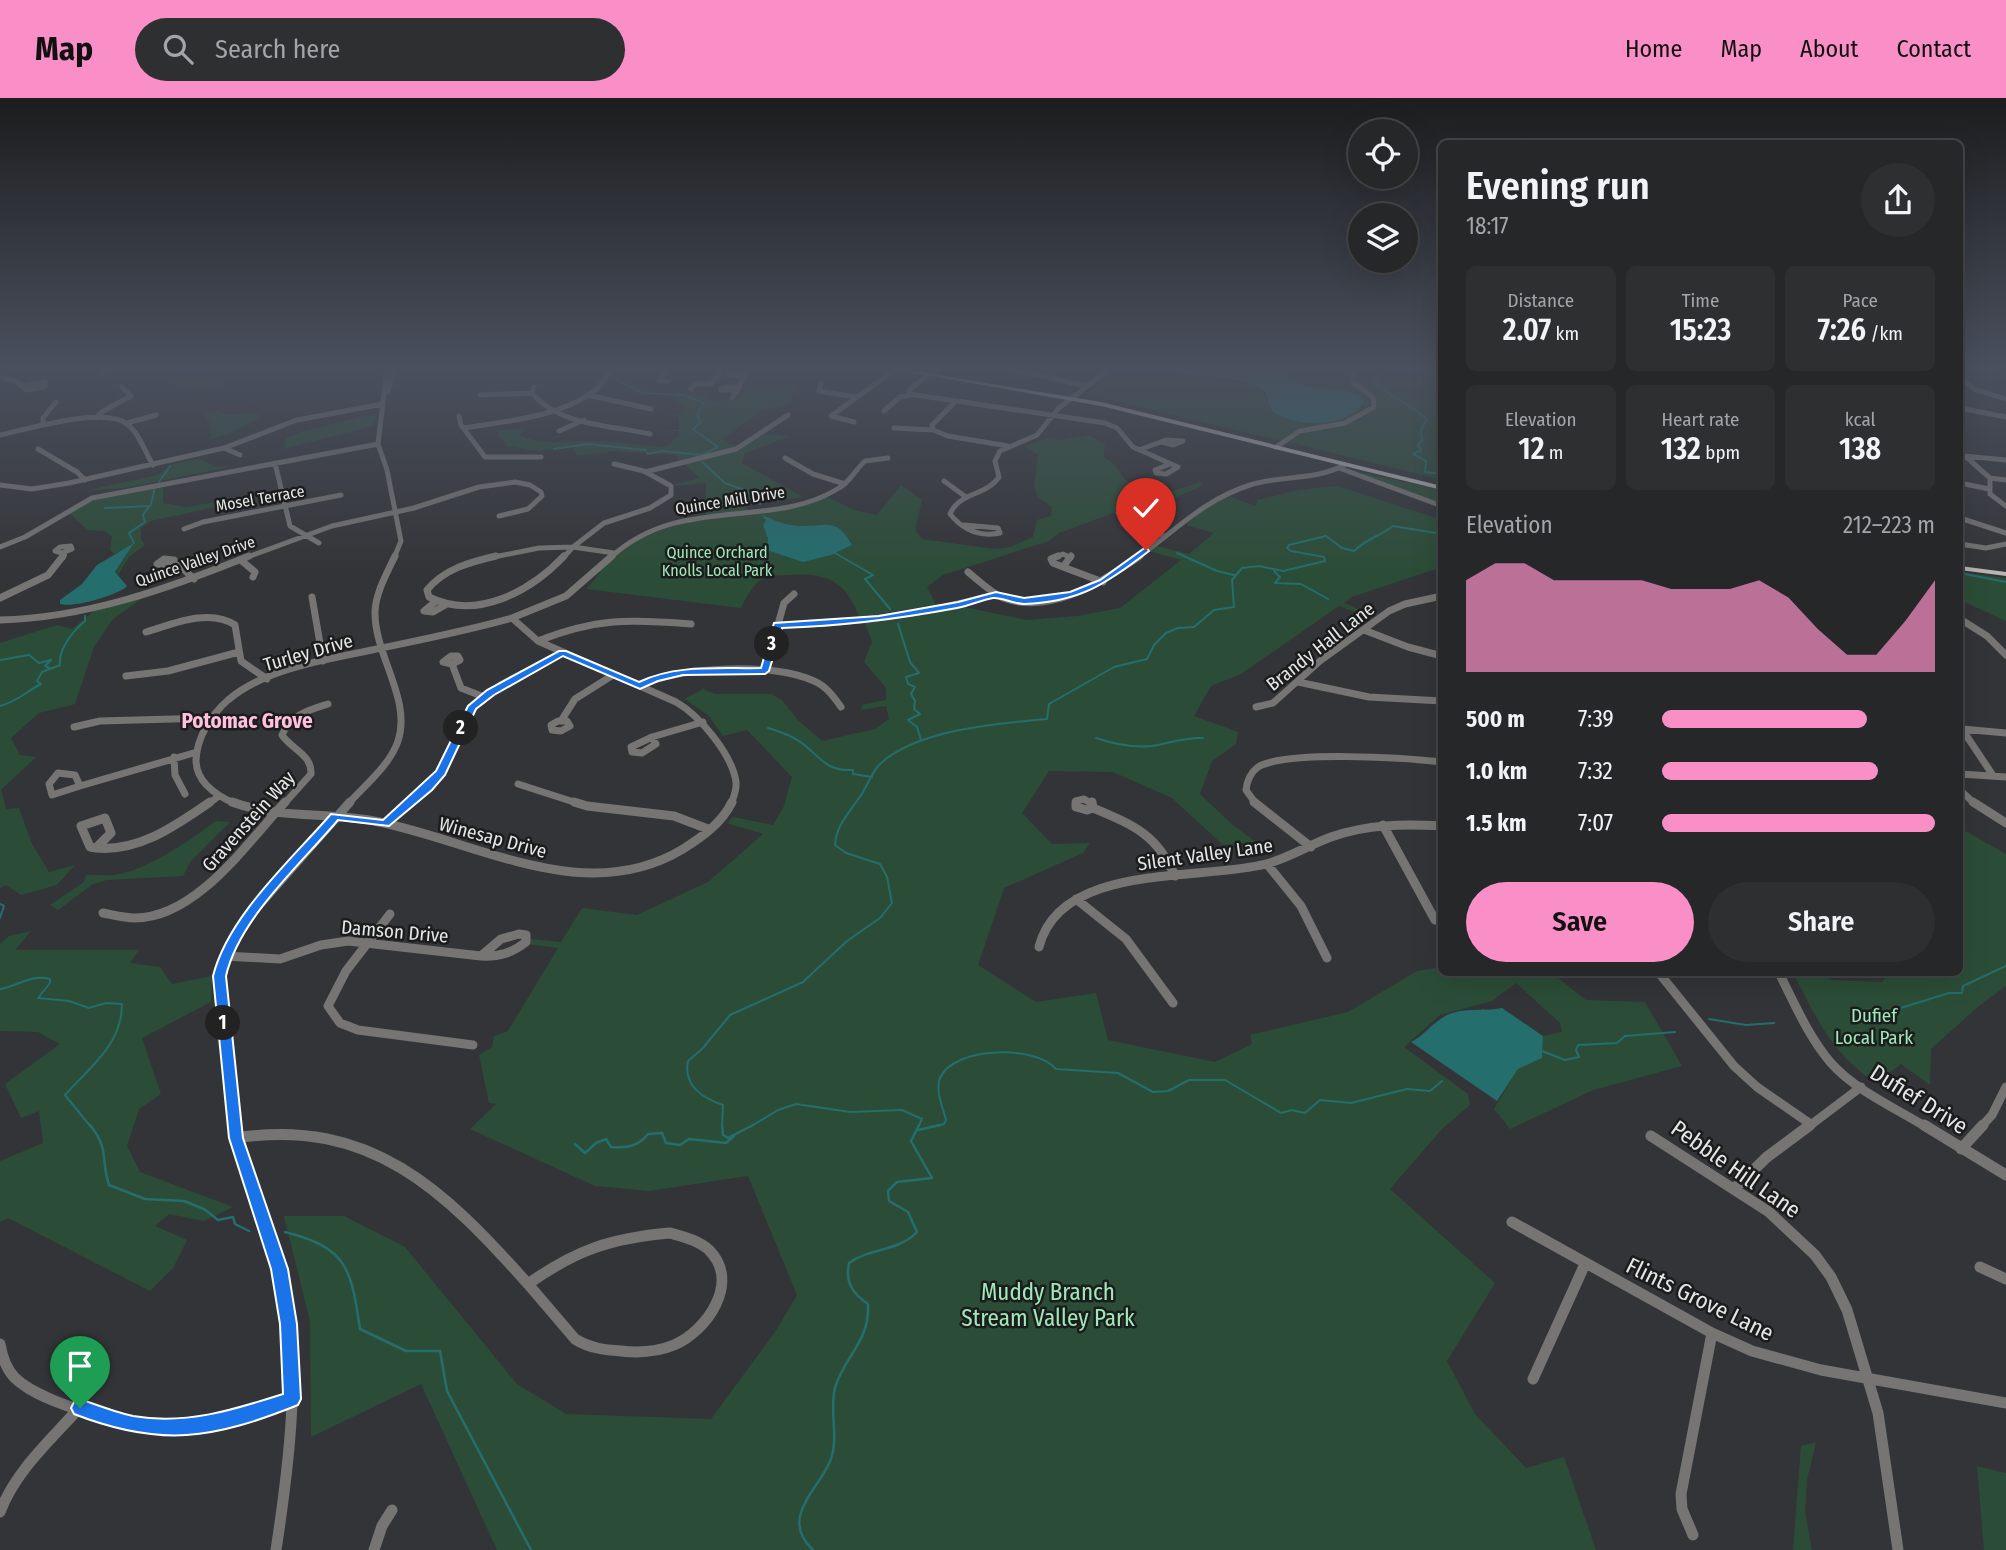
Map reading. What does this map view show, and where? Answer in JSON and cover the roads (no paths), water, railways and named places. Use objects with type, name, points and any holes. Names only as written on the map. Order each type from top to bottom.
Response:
[{"type":"main road","points":[[1244,438],[1438,484]]},
{"type":"main road","points":[[1278,446],[1341,466],[1438,485]]},
{"type":"main road","points":[[1963,566],[2006,572]]},
{"type":"street","points":[[136,438],[153,465]]},
{"type":"street","points":[[0,485],[44,488],[224,448],[250,438]]},
{"type":"street","points":[[276,1550],[287,1479],[292,1399],[289,1324],[279,1269],[236,1138],[220,987],[225,956],[246,919],[387,760],[400,735],[401,710],[375,613],[377,598],[400,547],[396,512],[379,438]]},
{"type":"street","points":[[470,438],[485,457],[541,457]]},
{"type":"street","points":[[645,472],[736,449],[753,438]]},
{"type":"street","points":[[959,438],[1008,446]]},
{"type":"street","points":[[964,525],[975,524],[998,528],[1001,531],[992,535],[968,530],[950,514],[952,506],[997,482],[996,456],[1008,446],[1030,438]]},
{"type":"street","points":[[1126,438],[1133,447],[1170,464]]},
{"type":"street","points":[[1278,446],[1290,438]]},
{"type":"street","points":[[1139,450],[1162,442]]},
{"type":"street","points":[[0,547],[25,539],[83,501],[158,484],[378,443]]},
{"type":"street","points":[[224,448],[240,455]]},
{"type":"street","points":[[38,449],[77,472],[85,480]]},
{"type":"street","points":[[1963,456],[2006,460]]},
{"type":"street","points":[[1963,457],[1990,478],[2006,480]]},
{"type":"street","points":[[785,458],[813,474],[845,484]]},
{"type":"street","name":"Quince Mill Drive","points":[[383,647],[512,618],[567,595],[614,553],[640,536],[706,515],[808,501],[845,484],[865,461],[888,458]]},
{"type":"street","points":[[275,463],[290,526],[319,543]]},
{"type":"street","points":[[614,464],[645,472],[671,486],[672,492],[666,500],[602,524],[585,534],[573,547],[544,576],[527,587],[484,602],[447,604],[435,602],[429,597],[428,586],[439,577],[518,550],[573,547],[614,553]]},
{"type":"street","points":[[968,572],[996,594],[1012,600],[1041,600],[1072,594],[1103,582],[1207,503],[1226,493],[1266,481],[1328,473],[1341,466],[1438,504]]},
{"type":"street","points":[[1990,478],[1991,496],[2006,506]]},
{"type":"street","points":[[944,481],[953,491],[966,497]]},
{"type":"street","points":[[1410,494],[1421,483]]},
{"type":"street","name":"Quince Valley Drive","points":[[0,620],[26,620],[61,615],[194,579],[336,524],[396,512],[480,486],[523,484],[541,492],[542,496],[534,505],[499,516]]},
{"type":"street","points":[[1963,484],[1989,489]]},
{"type":"street","name":"Mosel Terrace","points":[[184,529],[203,522],[284,505],[322,501],[341,495]]},
{"type":"street","points":[[1118,513],[1138,528],[1164,536]]},
{"type":"street","points":[[1963,519],[2006,533]]},
{"type":"street","points":[[1963,544],[1986,548],[2006,544]]},
{"type":"street","points":[[0,598],[40,579],[64,558],[65,552]]},
{"type":"street","points":[[242,561],[251,566],[255,572],[253,577]]},
{"type":"street","points":[[171,564],[180,566],[194,579]]},
{"type":"street","points":[[1063,567],[1103,582]]},
{"type":"street","points":[[765,671],[784,603],[794,594]]},
{"type":"street","points":[[778,625],[879,618],[960,605],[996,594]]},
{"type":"street","points":[[312,597],[323,660]]},
{"type":"street","name":"Brandy Hall Lane","points":[[1256,707],[1273,702],[1320,662],[1398,607],[1438,597]]},
{"type":"street","points":[[435,602],[424,611],[433,612],[447,604]]},
{"type":"street","points":[[146,632],[201,618],[227,619],[235,625],[244,665],[267,679]]},
{"type":"street","name":"Winesap Drive","points":[[335,816],[385,823],[518,863],[600,873],[624,873],[658,863],[679,852],[709,829],[732,803],[736,785],[731,767],[703,722],[684,706],[538,641],[512,618]]},
{"type":"street","points":[[538,641],[577,625],[605,619],[638,618],[691,624]]},
{"type":"street","points":[[1963,622],[1987,636],[2006,655]]},
{"type":"street","points":[[1363,630],[1438,655]]},
{"type":"street","name":"Turley Drive","points":[[209,718],[233,697],[267,679],[323,660],[383,647]]},
{"type":"street","points":[[126,676],[168,671],[239,652]]},
{"type":"street","points":[[385,823],[428,787],[441,772],[455,749],[465,718],[484,697],[562,653]]},
{"type":"street","points":[[452,664],[461,688],[484,697]]},
{"type":"street","points":[[640,686],[654,679],[683,672],[794,673],[814,680],[829,691],[841,707]]},
{"type":"street","points":[[561,721],[568,706],[578,697],[613,675]]},
{"type":"street","points":[[1298,682],[1369,699],[1438,701]]},
{"type":"street","name":"Gravenstein Way","points":[[103,913],[135,918],[184,903],[211,885],[307,780],[313,770],[307,757],[286,744],[283,730],[295,717],[328,704]]},
{"type":"street","points":[[74,727],[100,721],[209,718],[196,763],[207,787],[219,796],[242,806],[278,812],[335,816]]},
{"type":"street","points":[[652,737],[703,722]]},
{"type":"street","points":[[1963,727],[2006,733]]},
{"type":"street","points":[[1963,730],[1992,774]]},
{"type":"street","points":[[80,787],[131,768],[197,752]]},
{"type":"street","points":[[174,757],[175,775],[186,794]]},
{"type":"street","points":[[1311,847],[1254,801],[1246,790],[1250,774],[1261,765],[1284,759],[1418,759],[1438,762]]},
{"type":"street","points":[[1963,774],[2006,776]]},
{"type":"street","points":[[518,784],[587,806],[674,816],[709,829]]},
{"type":"street","points":[[1963,793],[1980,808],[2006,823]]},
{"type":"street","points":[[96,848],[108,850],[144,841],[171,828],[219,796]]},
{"type":"street","points":[[1093,808],[1134,826],[1158,842],[1167,855],[1175,876]]},
{"type":"street","points":[[1383,825],[1435,920]]},
{"type":"street","name":"Silent Valley Lane","points":[[1039,947],[1041,932],[1050,919],[1076,899],[1116,884],[1267,864],[1348,831],[1383,825],[1438,826]]},
{"type":"street","points":[[1267,864],[1301,906],[1327,958]]},
{"type":"street","points":[[1076,899],[1126,939],[1172,1003]]},
{"type":"street","points":[[390,914],[346,971],[328,1006],[340,1023],[358,1030],[474,1045]]},
{"type":"street","name":"Damson Drive","points":[[225,956],[280,959],[331,943],[367,943],[481,956]]},
{"type":"street","points":[[1661,976],[1734,1066],[1757,1087],[1809,1123]]},
{"type":"street","name":"Dufief Drive","points":[[1781,976],[1812,1038],[1832,1065],[1861,1087],[2006,1175]]},
{"type":"street","points":[[1734,1189],[1767,1157],[1809,1123],[1861,1087]]},
{"type":"street","points":[[1961,1149],[1992,1115],[2006,1087]]},
{"type":"street","points":[[236,1138],[261,1132],[281,1132],[348,1144],[371,1153],[425,1183],[445,1198],[583,1346],[632,1352],[657,1351],[680,1342],[704,1325],[713,1313],[721,1291],[721,1266],[708,1246],[685,1235],[670,1233],[625,1236],[593,1244],[558,1261],[528,1284]]},
{"type":"street","name":"Pebble Hill Lane","points":[[1651,1136],[1734,1189],[1787,1227],[1815,1255],[1831,1277],[1847,1310],[1868,1379],[1885,1453],[1898,1550]]},
{"type":"street","name":"Flints Grove Lane","points":[[1512,1222],[1712,1333],[1783,1362],[2006,1403]]},
{"type":"street","points":[[1533,1379],[1585,1264]]},
{"type":"street","points":[[1980,1267],[2006,1279]]},
{"type":"street","points":[[1693,1535],[1682,1509],[1681,1494],[1712,1333]]},
{"type":"street","points":[[0,1344],[7,1368],[19,1381],[33,1390],[131,1424],[174,1429],[227,1421],[292,1399]]},
{"type":"street","points":[[0,1512],[13,1484],[80,1408]]},
{"type":"street","points":[[374,1550],[382,1526],[392,1510]]},
{"type":"water","points":[[761,515],[794,526],[830,525],[841,530],[852,545],[831,555],[803,562],[767,550],[768,539],[763,525],[766,520]]},
{"type":"water","points":[[134,543],[115,572],[127,586],[125,588],[93,601],[60,604],[60,600],[82,584],[97,565]]},
{"type":"water","points":[[1502,1008],[1543,1036],[1542,1058],[1518,1069],[1497,1101],[1411,1042],[1442,1018],[1454,1013]]},
{"type":"waterway","points":[[554,449],[588,444],[645,450],[648,454],[662,451],[702,455],[718,447],[705,438]]},
{"type":"waterway","points":[[1422,438],[1418,445],[1421,450],[1413,454],[1426,461],[1425,472],[1438,474]]},
{"type":"waterway","points":[[702,462],[725,483],[747,491],[760,504]]},
{"type":"waterway","points":[[159,482],[170,466]]},
{"type":"waterway","points":[[134,543],[129,533],[145,522],[143,515],[151,504],[155,487]]},
{"type":"waterway","points":[[105,508],[149,506]]},
{"type":"waterway","points":[[871,777],[878,766],[893,754],[934,736],[982,726],[1047,719],[1049,704],[1114,667],[1147,659],[1154,645],[1166,633],[1178,628],[1194,627],[1214,610],[1234,607],[1232,580],[1242,568],[1259,566],[1283,571],[1325,561],[1324,557],[1291,551],[1287,548],[1289,545],[1326,536],[1342,548],[1354,551],[1393,526],[1438,533]]},
{"type":"waterway","points":[[835,553],[873,575],[865,579],[890,609]]},
{"type":"waterway","points":[[1177,553],[1217,571],[1234,575]]},
{"type":"waterway","points":[[1274,571],[1280,577],[1275,583],[1301,584],[1328,599]]},
{"type":"waterway","points":[[1963,574],[2006,582]]},
{"type":"waterway","points":[[0,706],[41,684],[37,681],[42,672],[60,665],[64,646],[85,621],[85,616]]},
{"type":"waterway","points":[[898,624],[910,662],[919,673],[906,677],[908,684],[915,687],[911,694],[915,701],[914,709],[920,714],[908,720],[917,727],[921,740]]},
{"type":"waterway","points":[[0,660],[29,655],[39,663],[51,660],[45,666],[49,668]]},
{"type":"waterway","points":[[768,728],[795,739],[833,767],[853,770],[853,774],[871,777]]},
{"type":"waterway","points":[[1096,738],[1124,745],[1145,746],[1203,738]]},
{"type":"waterway","points":[[722,1126],[723,1105],[701,1095],[691,1084],[687,1070],[688,1061],[703,1048],[730,1015],[803,982],[847,941],[880,918],[892,903],[887,877],[880,864],[846,853],[835,845],[840,826],[871,777]]},
{"type":"waterway","points":[[0,904],[4,906],[0,918]]},
{"type":"waterway","points":[[1878,1015],[1949,993],[1962,993],[1963,986],[2006,966]]},
{"type":"waterway","points":[[0,989],[30,979],[43,978],[50,979],[50,983],[38,998],[69,1001],[89,1008],[106,1003],[122,1004],[121,1018],[111,1043],[65,1095],[91,1127]]},
{"type":"waterway","points":[[1709,1019],[1746,1025],[1774,1023]]},
{"type":"waterway","points":[[1542,1051],[1565,1060],[1579,1057],[1576,1050],[1578,1045],[1617,1043],[1625,1036],[1675,1032]]},
{"type":"waterway","points":[[940,1125],[946,1120],[938,1088],[940,1078],[948,1067],[961,1060],[996,1052],[1031,1056],[1046,1061],[1056,1069],[1118,1073],[1153,1092],[1168,1091],[1189,1080],[1225,1080],[1281,1113],[1292,1110],[1305,1113],[1320,1100],[1351,1103],[1407,1089],[1430,1091],[1442,1081]]},
{"type":"waterway","points":[[750,1127],[778,1110],[796,1104],[850,1112],[902,1110],[922,1119],[911,1141],[932,1178],[897,1182],[888,1191],[889,1201],[908,1212],[917,1232],[901,1243],[866,1254],[849,1263],[849,1281],[858,1296],[868,1304],[868,1317],[861,1339],[835,1388],[831,1459],[800,1515],[803,1538],[813,1550]]},
{"type":"waterway","points":[[90,1125],[100,1141],[109,1185],[145,1199],[184,1201],[204,1209],[218,1220],[233,1217],[235,1224],[249,1231]]},
{"type":"waterway","points":[[722,1126],[723,1135],[728,1138],[753,1125]]},
{"type":"waterway","points":[[918,1130],[940,1125]]},
{"type":"waterway","points":[[932,1127],[940,1125]]},
{"type":"waterway","points":[[575,1144],[585,1153],[596,1143],[606,1139],[611,1147],[627,1147],[640,1142],[648,1134],[662,1133],[666,1143],[680,1145],[689,1139],[726,1143],[734,1136]]},
{"type":"waterway","points":[[285,1232],[322,1245],[343,1264],[353,1291],[360,1329],[406,1351],[440,1351],[447,1391],[531,1550]]},
{"type":"district","name":"Potomac Grove","points":[[247,721]]},
{"type":"park label","name":"Quince Orchard Knolls Local Park","points":[[717,561]]},
{"type":"park label","name":"Dufief Local Park","points":[[1874,1026]]},
{"type":"park label","name":"Muddy Branch Stream Valley Park","points":[[1048,1305]]}]
